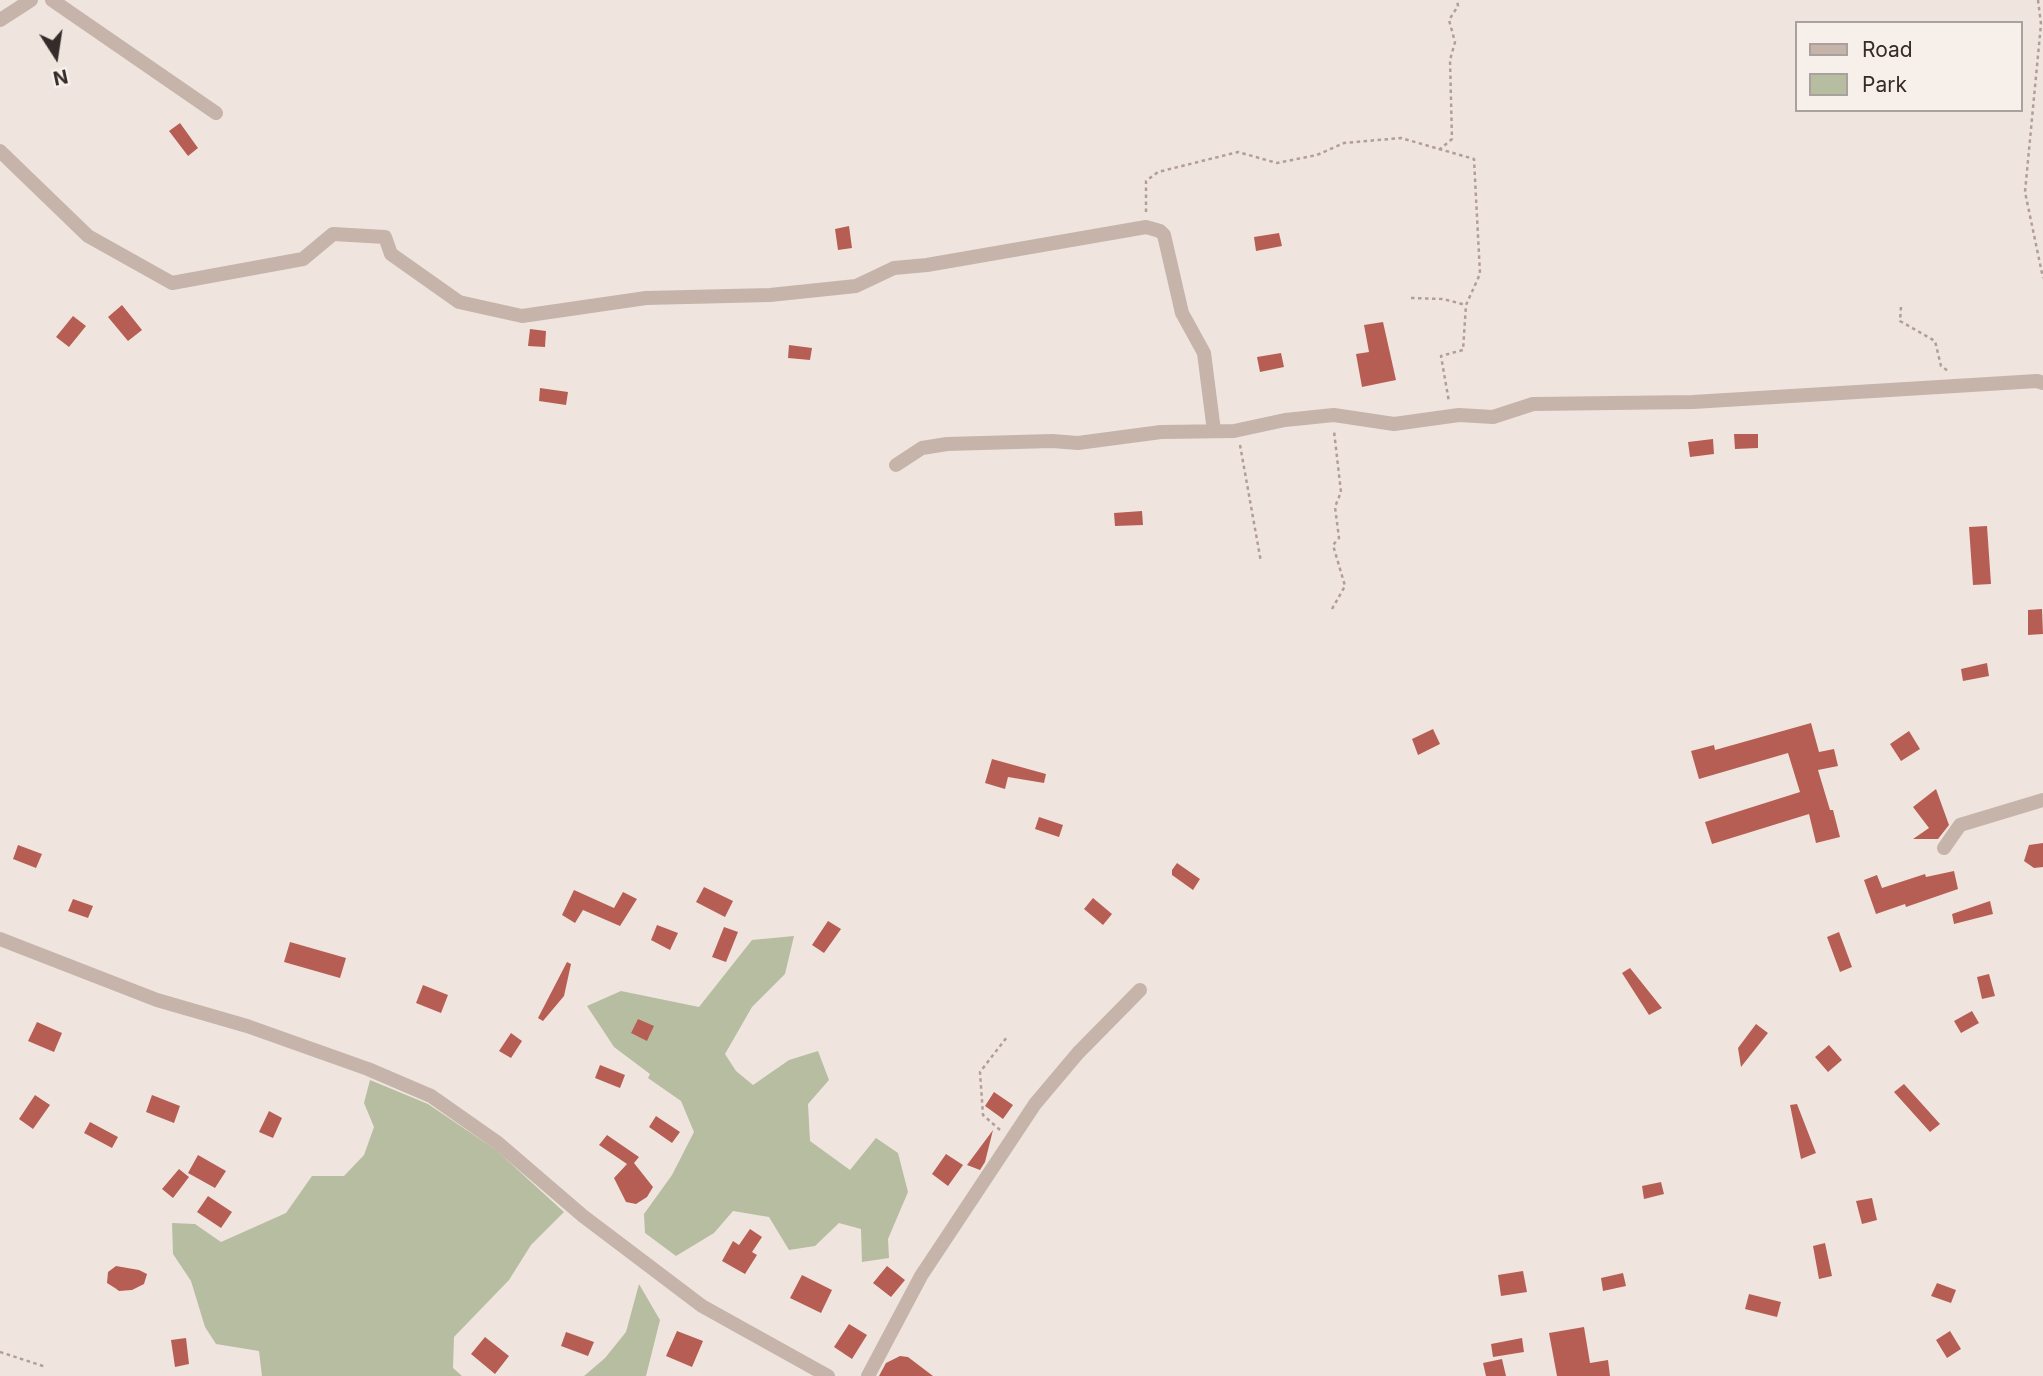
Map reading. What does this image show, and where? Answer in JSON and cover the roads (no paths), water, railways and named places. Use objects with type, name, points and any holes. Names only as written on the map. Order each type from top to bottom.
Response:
[{"type":"street","points":[[0,20],[31,0]]},
{"type":"street","points":[[52,0],[216,113]]},
{"type":"street","points":[[0,151],[88,236],[172,283],[303,259],[333,234],[385,237],[391,254],[459,302],[522,316],[646,298],[770,295],[856,286],[894,268],[927,265],[1146,227],[1164,235],[1182,313],[1204,353],[1214,431]]},
{"type":"street","points":[[896,465],[922,448],[947,444],[1052,441],[1078,443],[1161,432],[1238,431],[1285,420],[1334,415],[1394,424],[1451,416],[1493,417],[1533,404],[1693,402],[2037,381],[2043,383]]},
{"type":"street","points":[[1944,848],[1960,825],[2043,800]]},
{"type":"street","points":[[0,939],[157,1000],[247,1026],[368,1069],[431,1096],[498,1143],[583,1216],[702,1306],[828,1376]]},
{"type":"street","points":[[868,1376],[921,1276],[1011,1139],[1055,1079],[1140,990]]}]
